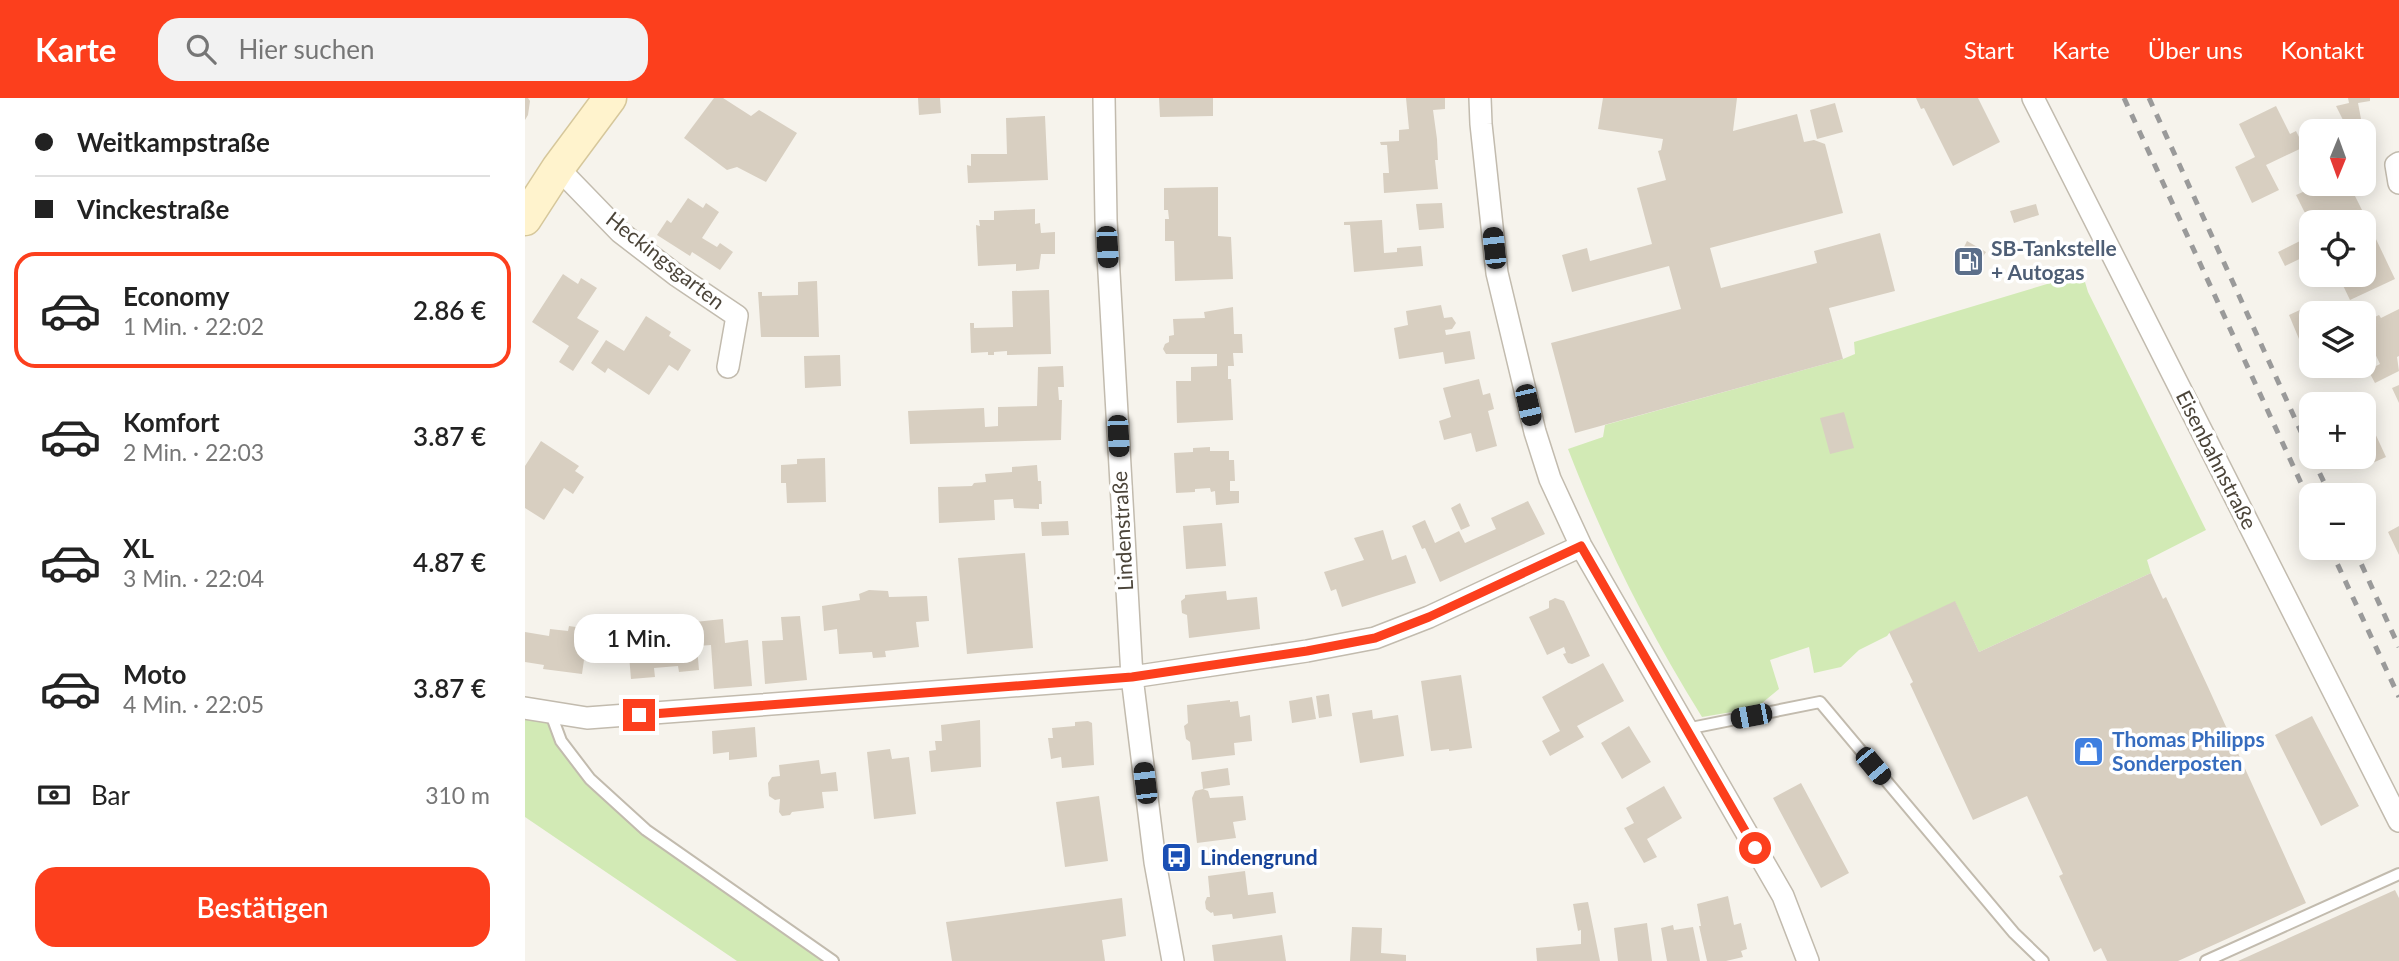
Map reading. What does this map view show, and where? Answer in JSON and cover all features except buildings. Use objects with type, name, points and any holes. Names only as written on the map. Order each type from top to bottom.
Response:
[{"type":"main road","points":[[525,219],[558,168],[610,98]]},
{"type":"street","name":"Lindenstraße","points":[[1104,98],[1106,220],[1132,677],[1155,862],[1173,961]]},
{"type":"street","points":[[1480,98],[1497,273],[1535,432],[1550,479],[1581,546],[1783,896],[1808,961]]},
{"type":"street","name":"Eisenbahnstraße","points":[[2033,98],[2399,821]]},
{"type":"street","points":[[2399,163],[2396,165],[2399,183]]},
{"type":"street","name":"Heckingsgarten","points":[[558,168],[620,232],[675,275],[737,316],[728,367]]},
{"type":"street","points":[[525,708],[587,718],[1132,677],[1307,651],[1375,638],[1429,617],[1581,546]]},
{"type":"lane","points":[[1686,729],[1819,702],[2014,933],[2043,961]]},
{"type":"lane","points":[[551,714],[561,741],[590,779],[646,830],[833,961]]},
{"type":"lane","points":[[2206,961],[2399,874]]},
{"type":"green space","points":[[2077,275],[2085,282],[2206,530],[2147,560],[2151,573],[1979,652],[1955,602],[1890,632],[1859,650],[1841,667],[1814,673],[1809,647],[1770,660],[1779,689],[1756,708],[1702,717],[1663,652],[1629,586],[1568,449],[1603,437],[1605,425],[1843,359],[1855,354],[1854,342]]},
{"type":"green space","points":[[525,708],[551,714],[561,741],[590,779],[646,830],[833,961],[737,961],[525,817]]},
{"type":"railway","points":[[2124,98],[2301,483]]},
{"type":"railway","points":[[2149,98],[2299,427]]},
{"type":"railway","points":[[2318,469],[2324,483]]},
{"type":"railway","points":[[2336,560],[2399,697]]},
{"type":"railway","points":[[2359,560],[2399,647]]},
{"type":"place","name":"SB-Tankstelle + Autogas","points":[[1968,261]]},
{"type":"place","name":"Thomas Philipps Sonderposten","points":[[2089,752]]},
{"type":"place","name":"Lindengrund","points":[[1177,858]]},
{"type":"route","points":[[639,715],[1132,677],[1307,651],[1375,638],[1429,617],[1581,546],[1755,848]]}]
